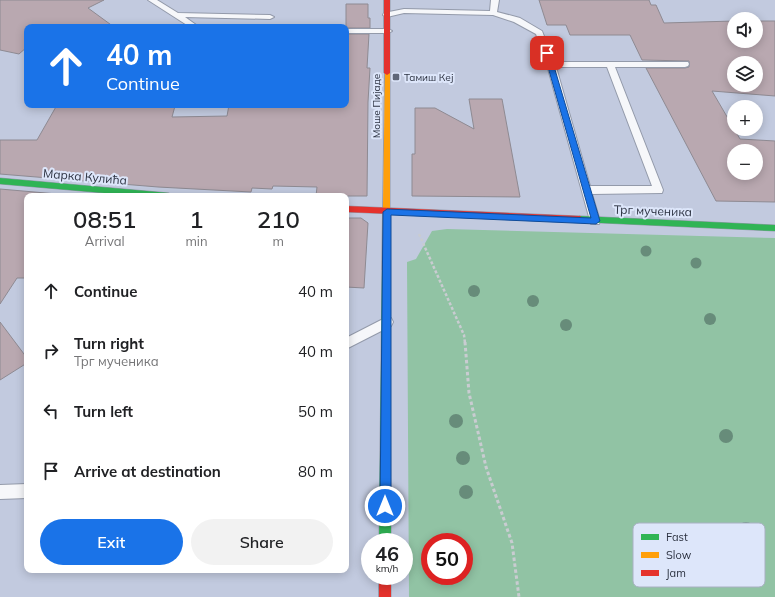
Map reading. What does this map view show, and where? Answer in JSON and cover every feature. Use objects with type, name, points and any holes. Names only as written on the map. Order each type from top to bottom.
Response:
[{"type":"main road","name":"Моше Пијаде","points":[[387,0],[387,322]]},
{"type":"main road","name":"Марка Кулића","points":[[0,181],[135,193]]},
{"type":"main road","points":[[349,209],[387,212]]},
{"type":"main road","name":"Трг мученика","points":[[387,212],[775,228]]},
{"type":"main road","points":[[385,533],[387,322]]},
{"type":"main road","points":[[385,585],[385,597]]},
{"type":"lane","points":[[152,0],[190,24]]},
{"type":"lane","points":[[493,13],[495,0]]},
{"type":"lane","points":[[387,15],[404,11],[493,13],[517,20],[538,33],[551,65],[596,221]]},
{"type":"lane","points":[[175,15],[270,17]]},
{"type":"lane","points":[[349,31],[388,31]]},
{"type":"lane","points":[[587,190],[658,190],[610,64]]},
{"type":"lane","points":[[551,65],[685,64]]},
{"type":"lane","points":[[349,342],[387,322]]},
{"type":"lane","points":[[0,492],[24,491]]},
{"type":"path","points":[[409,212],[464,335],[469,393],[486,467],[512,543],[519,597]]},
{"type":"green space","points":[[447,229],[775,238],[775,597],[409,597],[409,585],[413,585],[413,533],[409,533],[407,262],[416,259],[432,231]]},
{"type":"building","points":[[0,0],[104,0],[88,8],[110,24],[24,24],[24,50],[19,54],[0,50]]},
{"type":"building","points":[[539,0],[649,0],[651,5],[656,5],[664,23],[727,21],[727,48],[763,48],[763,21],[775,21],[775,96],[712,91],[727,117],[727,136],[738,136],[740,139],[775,141],[775,202],[716,201],[646,68],[685,68],[689,67],[689,61],[642,60],[630,35],[570,35],[566,25],[547,25]]},
{"type":"building","points":[[346,4],[368,4],[370,28],[349,28],[349,24],[346,24]]},
{"type":"building","points":[[349,34],[369,34],[367,68],[370,68],[368,102],[367,196],[349,196],[349,193],[316,193],[317,187],[273,186],[272,189],[252,188],[251,192],[158,187],[0,174],[0,140],[37,140],[55,108],[174,108],[172,117],[227,116],[228,108],[349,108]]},
{"type":"building","points":[[469,99],[502,99],[520,197],[412,196],[412,154],[415,154],[415,108],[435,108],[474,129]]},
{"type":"building","points":[[0,189],[46,193],[24,193],[24,278],[17,278],[0,304]]},
{"type":"building","points":[[349,218],[361,218],[368,223],[364,288],[349,287]]},
{"type":"building","points":[[0,322],[24,354],[24,365],[0,380]]},
{"type":"traffic: fast","points":[[0,181],[135,193]]},
{"type":"traffic: fast","points":[[580,219],[775,228]]},
{"type":"traffic: fast","points":[[385,533],[386,270]]},
{"type":"traffic: slow","points":[[386,270],[387,73]]},
{"type":"traffic: jam","points":[[387,0],[387,73]]},
{"type":"traffic: jam","points":[[349,209],[580,219]]},
{"type":"traffic: jam","points":[[385,585],[385,597]]},
{"type":"place","name":"Тамиш Кеј","points":[[396,77]]},
{"type":"route","points":[[385,506],[387,212],[596,221],[547,53]]}]
